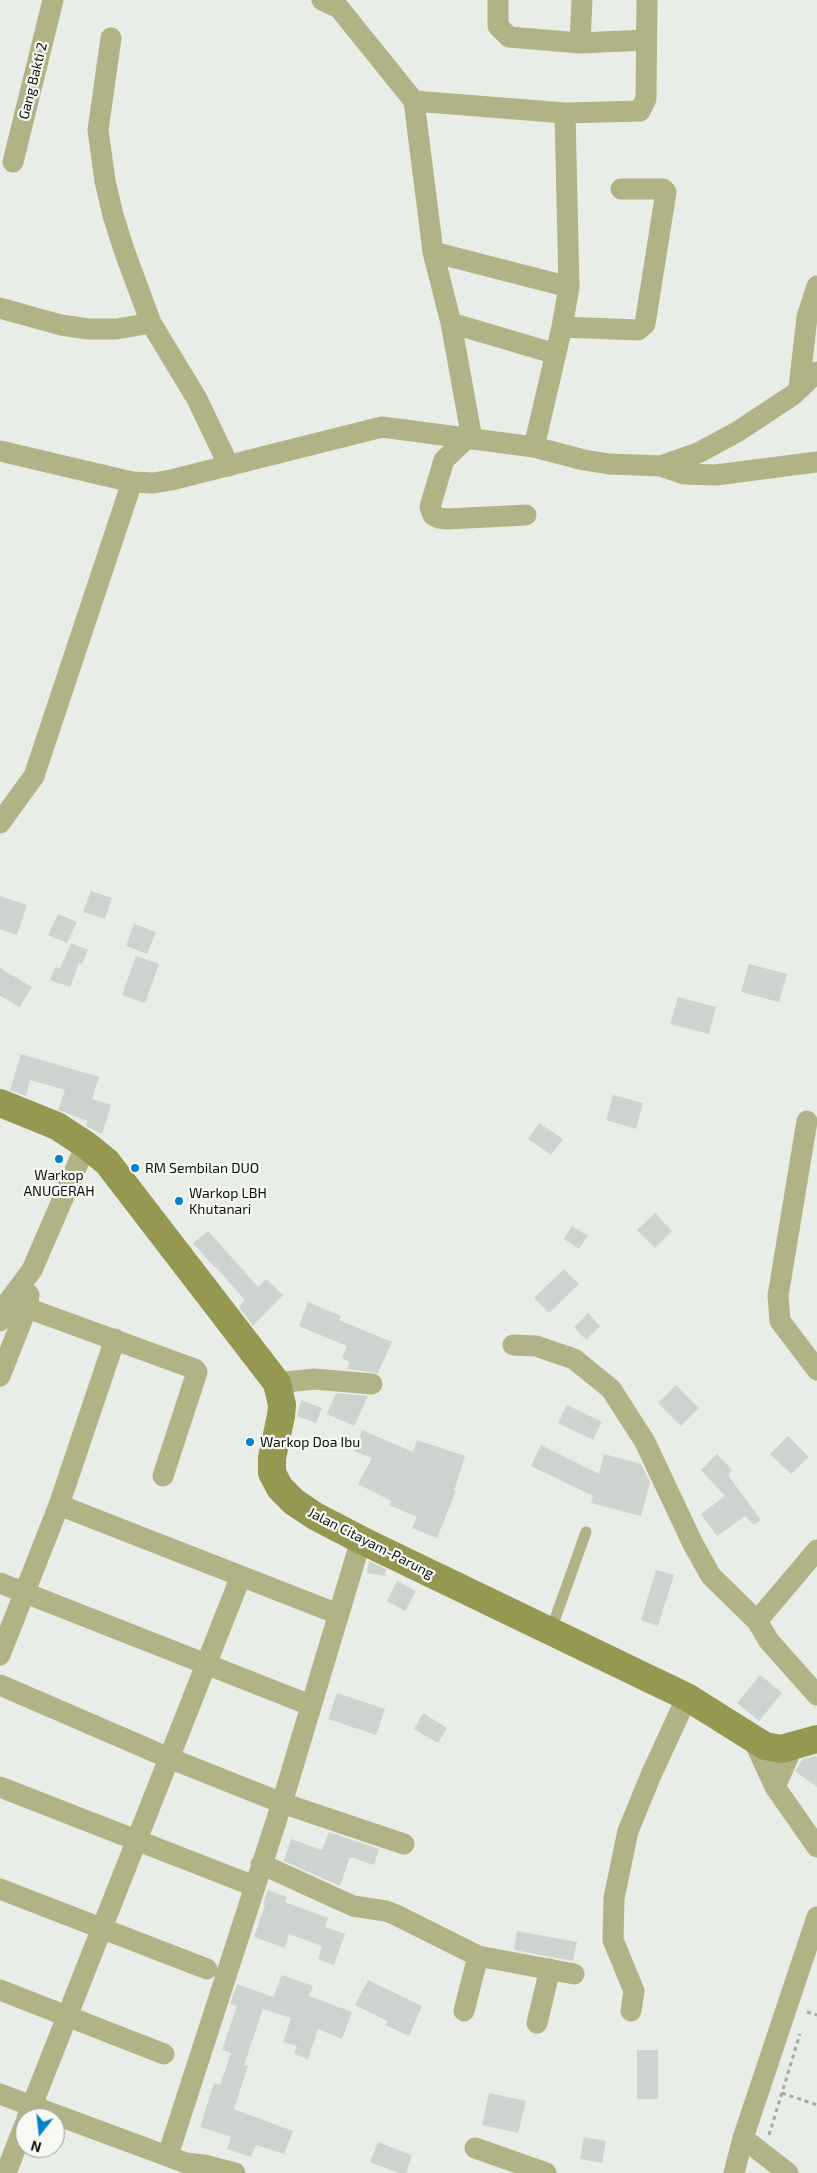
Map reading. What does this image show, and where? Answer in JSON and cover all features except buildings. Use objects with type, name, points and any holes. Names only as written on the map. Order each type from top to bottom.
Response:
[{"type":"street","name":"Gang Bakti 2","points":[[12,162],[53,0]]},
{"type":"street","points":[[498,0],[498,26],[509,37],[580,43],[646,40]]},
{"type":"street","points":[[580,43],[582,0]]},
{"type":"street","points":[[414,101],[565,113],[640,111],[646,98],[647,0]]},
{"type":"street","points":[[335,3],[414,101],[433,252],[451,324],[464,443]]},
{"type":"street","points":[[111,38],[99,115],[100,146],[105,182],[118,233],[151,323],[196,400],[229,466]]},
{"type":"street","points":[[534,447],[562,327],[569,287],[565,113]]},
{"type":"street","points":[[562,327],[638,330],[645,324],[666,192],[663,190],[621,188]]},
{"type":"street","points":[[433,252],[569,287]]},
{"type":"street","points":[[799,388],[807,317],[817,286]]},
{"type":"street","points":[[0,308],[60,325],[88,329],[116,329],[151,323]]},
{"type":"street","points":[[451,324],[556,354]]},
{"type":"street","points":[[661,466],[698,453],[737,432],[799,388],[817,372]]},
{"type":"street","points":[[0,451],[132,482],[171,480],[382,427],[464,443],[500,442],[534,447],[584,460],[609,464],[661,466],[684,474],[716,475],[817,462]]},
{"type":"street","points":[[464,443],[444,460],[430,507],[433,515],[438,518],[448,519],[526,515]]},
{"type":"street","points":[[0,823],[34,776],[132,482]]},
{"type":"street","name":"Jalan Citayam-Parung","points":[[0,1103],[57,1126],[86,1145],[107,1162],[277,1383],[282,1405],[272,1458],[272,1473],[280,1488],[294,1502],[315,1516],[361,1540],[687,1697],[753,1739],[774,1748],[805,1743]]},
{"type":"street","points":[[807,1121],[778,1296],[780,1321],[817,1370]]},
{"type":"street","points":[[0,1321],[8,1302],[32,1270],[86,1145]]},
{"type":"street","points":[[0,1376],[27,1308],[32,1270]]},
{"type":"street","points":[[27,1308],[191,1367],[197,1372],[163,1476]]},
{"type":"street","points":[[0,1655],[58,1505],[115,1339]]},
{"type":"street","points":[[513,1345],[536,1346],[574,1359],[610,1389],[645,1442],[693,1544],[711,1576],[757,1621],[769,1641],[817,1695]]},
{"type":"street","points":[[277,1383],[314,1380],[372,1384]]},
{"type":"street","points":[[58,1505],[338,1614]]},
{"type":"street","points":[[168,2155],[198,2068],[254,1886],[282,1803],[361,1540]]},
{"type":"street","points":[[757,1621],[817,1550]]},
{"type":"street","points":[[31,2108],[241,1576]]},
{"type":"street","points":[[0,1583],[310,1705]]},
{"type":"street","points":[[0,1684],[169,1758],[282,1803],[404,1844]]},
{"type":"street","points":[[631,2011],[634,1991],[613,1940],[614,1898],[628,1831],[651,1775],[687,1697]]},
{"type":"street","points":[[753,1739],[775,1787],[817,1847]]},
{"type":"street","points":[[775,1787],[805,1743]]},
{"type":"street","points":[[0,1787],[254,1886]]},
{"type":"street","points":[[261,1864],[353,1906],[396,1914],[478,1956],[574,1974]]},
{"type":"street","points":[[0,1889],[207,1969]]},
{"type":"street","points":[[734,2173],[743,2138],[817,1916]]},
{"type":"street","points":[[464,2011],[478,1956]]},
{"type":"street","points":[[538,2023],[550,1970]]},
{"type":"street","points":[[0,1990],[164,2054]]},
{"type":"street","points":[[0,2094],[18,2108]]},
{"type":"street","points":[[65,2126],[168,2155],[202,2169],[235,2173]]},
{"type":"street","points":[[743,2138],[788,2173]]},
{"type":"street","points":[[475,2148],[546,2173]]},
{"type":"street","points":[[6,2173],[15,2150]]},
{"type":"lane","points":[[551,1630],[586,1532]]},
{"type":"path","points":[[804,2021],[810,2004]]},
{"type":"path","points":[[807,2012],[817,2015]]},
{"type":"path","points":[[764,2153],[802,2030]]},
{"type":"path","points":[[782,2093],[817,2105]]},
{"type":"place","name":"Warkop ANUGERAH","points":[[59,1159]]},
{"type":"place","name":"RM Sembilan DUO","points":[[135,1168]]},
{"type":"place","name":"Warkop LBH Khutanari","points":[[179,1201]]},
{"type":"place","name":"Warkop Doa Ibu","points":[[250,1442]]}]
